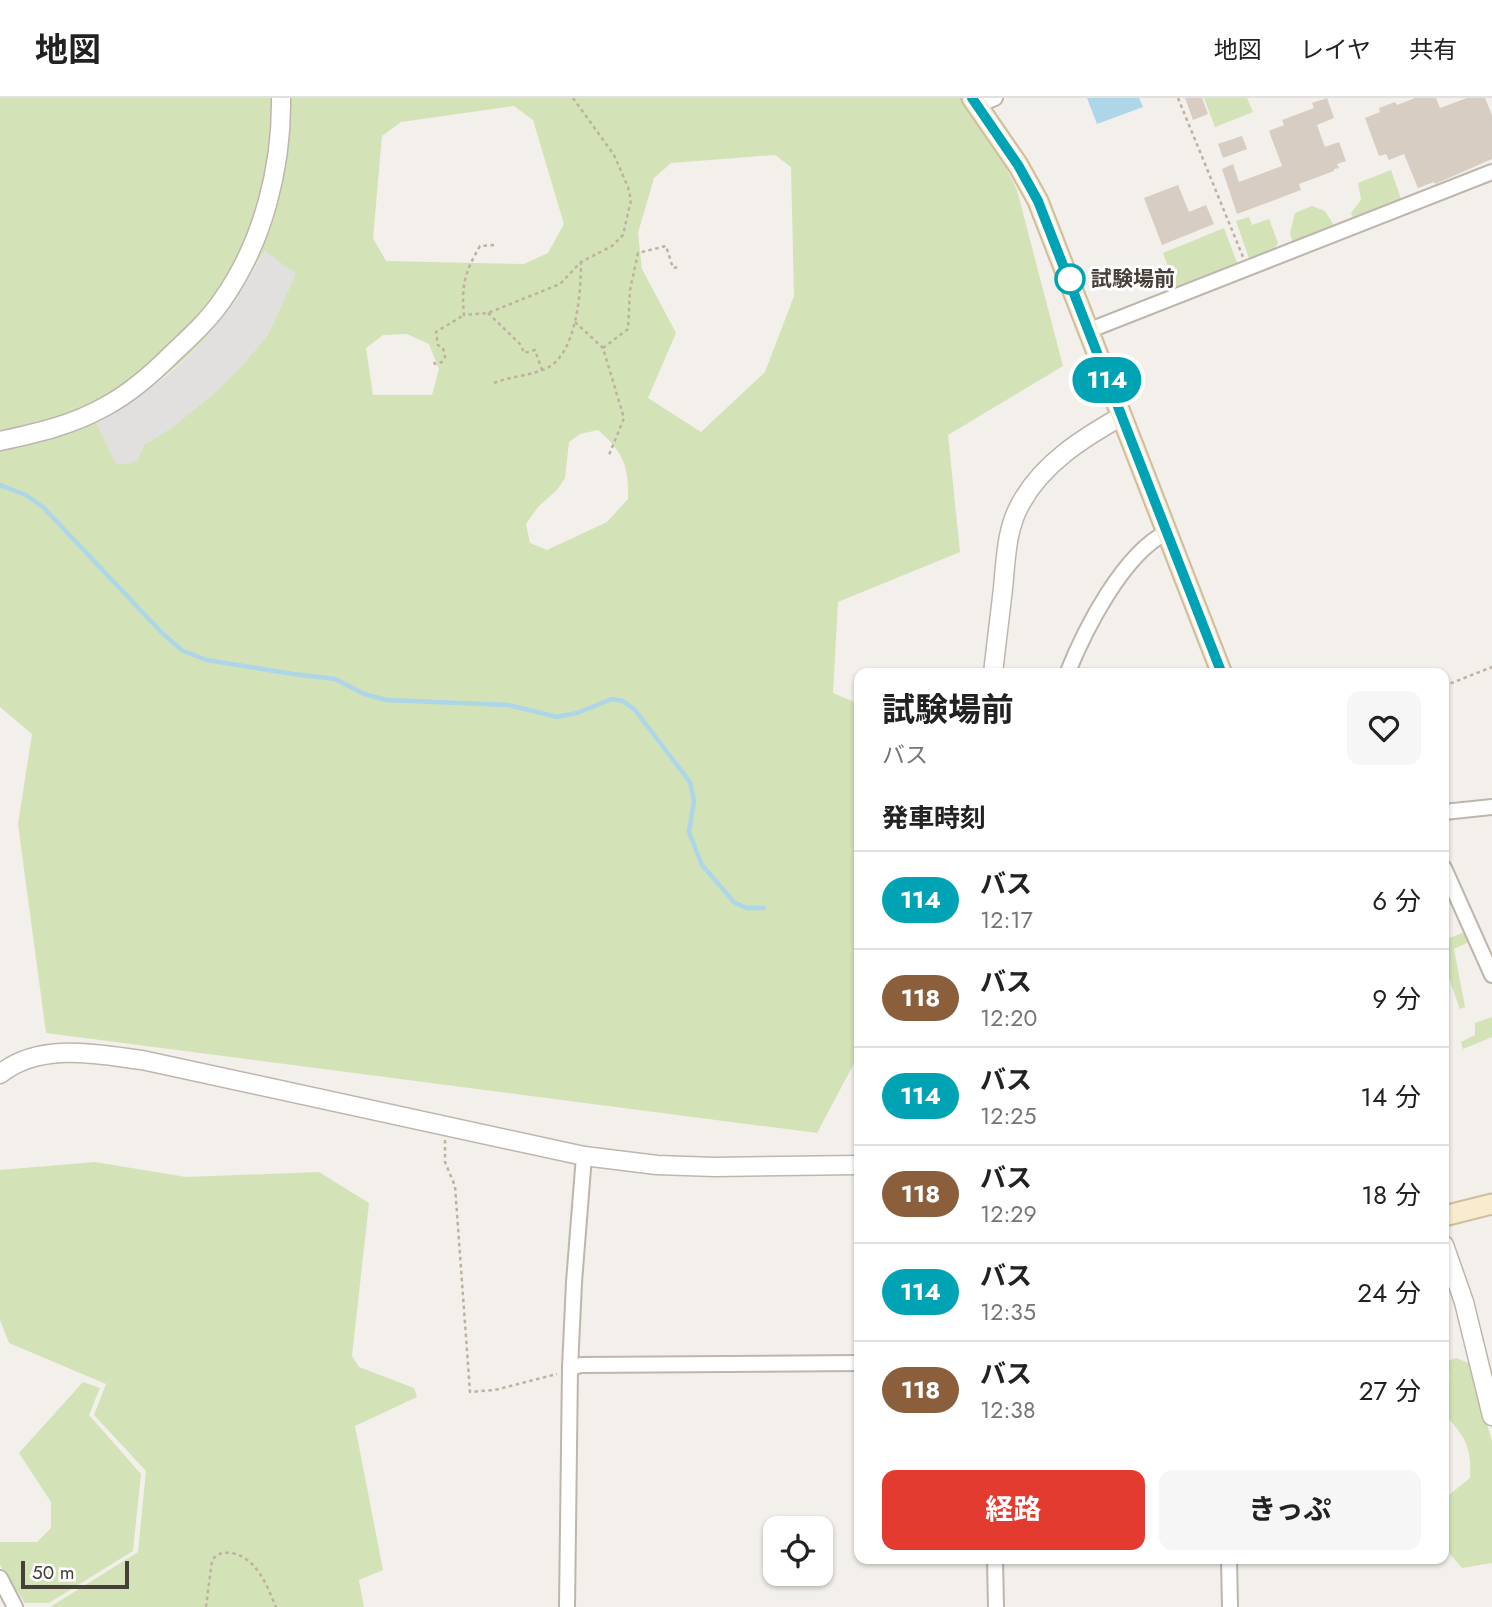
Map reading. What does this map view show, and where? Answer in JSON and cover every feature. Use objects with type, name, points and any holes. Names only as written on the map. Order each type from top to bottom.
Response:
[{"type":"main road","points":[[982,100],[1038,201],[1220,668]]},
{"type":"main road","points":[[1449,1215],[1492,1204]]},
{"type":"street","points":[[0,440],[47,430],[109,405],[155,370],[216,308],[250,253],[262,216],[278,161],[281,98]]},
{"type":"street","points":[[1090,330],[1492,172]]},
{"type":"street","points":[[994,668],[1009,534],[1020,505],[1035,482],[1050,466],[1081,440],[1122,416]]},
{"type":"street","points":[[1070,668],[1086,631],[1134,557],[1152,540],[1167,532]]},
{"type":"street","points":[[1449,811],[1492,807]]},
{"type":"street","points":[[1449,879],[1492,975]]},
{"type":"street","points":[[0,1074],[25,1060],[61,1053],[142,1059],[584,1156],[657,1165],[715,1167],[854,1165]]},
{"type":"street","points":[[567,1607],[573,1282],[584,1156]]},
{"type":"street","points":[[1449,1259],[1464,1302],[1492,1416]]},
{"type":"street","points":[[570,1368],[581,1365],[854,1363]]},
{"type":"street","points":[[995,1564],[996,1607]]},
{"type":"street","points":[[1229,1564],[1230,1607]]},
{"type":"street","points":[[0,1578],[15,1607]]},
{"type":"path","points":[[434,362],[442,362],[445,357],[443,348],[438,345],[436,332],[464,315],[488,313],[561,284],[581,262],[612,246],[623,235],[631,200],[625,178],[614,155],[573,98]]},
{"type":"path","points":[[1178,98],[1248,270]]},
{"type":"path","points":[[464,315],[462,295],[466,270],[480,246],[494,245]]},
{"type":"path","points":[[603,348],[628,329],[629,290],[638,253],[666,246],[673,268],[678,267]]},
{"type":"path","points":[[494,383],[554,364],[575,322],[581,291],[581,262]]},
{"type":"path","points":[[488,313],[521,345],[524,353],[535,350],[542,370]]},
{"type":"path","points":[[575,322],[603,348],[624,418],[609,455]]},
{"type":"path","points":[[1449,684],[1492,667]]},
{"type":"path","points":[[446,1126],[445,1162],[455,1186],[470,1391],[495,1390],[549,1377],[570,1368]]},
{"type":"path","points":[[206,1607],[212,1560],[221,1553],[246,1559],[261,1574],[276,1607]]},
{"type":"green space","points":[[0,98],[972,98],[1017,190],[1063,366],[948,435],[960,552],[838,602],[833,693],[854,702],[854,1063],[817,1133],[46,1033],[18,824],[32,734],[0,707]],"holes":[[[514,106],[533,120],[564,224],[548,253],[524,264],[386,261],[373,238],[382,136],[401,122]],[[775,155],[791,167],[794,296],[765,372],[701,432],[648,398],[676,333],[642,269],[638,233],[654,178],[671,163]],[[265,251],[269,333],[227,380],[196,408],[144,445],[96,423],[151,387],[200,344],[228,311]],[[407,334],[429,344],[439,369],[432,395],[373,395],[366,348],[383,335]],[[598,430],[619,453],[626,468],[628,499],[607,522],[547,550],[530,543],[526,524],[565,478],[569,442],[580,434]]]},
{"type":"green space","points":[[1204,98],[1247,98],[1253,112],[1215,127]]},
{"type":"green space","points":[[1391,170],[1400,203],[1354,220],[1351,213],[1361,200],[1358,183]]},
{"type":"green space","points":[[1312,206],[1325,211],[1335,227],[1293,244],[1290,233],[1295,213]]},
{"type":"green space","points":[[1249,217],[1252,225],[1269,219],[1278,243],[1262,257],[1249,258],[1236,221]]},
{"type":"green space","points":[[1224,228],[1238,265],[1176,289],[1163,253]]},
{"type":"green space","points":[[1465,932],[1469,942],[1454,949],[1465,1007],[1460,1009],[1449,979],[1449,938]]},
{"type":"green space","points":[[1492,1017],[1492,1037],[1463,1049],[1461,1042],[1475,1035],[1475,1023]]},
{"type":"green space","points":[[95,1162],[186,1177],[319,1172],[369,1203],[352,1356],[359,1367],[414,1388],[417,1397],[355,1426],[383,1570],[359,1580],[364,1607],[50,1607],[138,1552],[146,1471],[94,1415],[106,1384],[9,1343],[0,1320],[0,1170]]},
{"type":"green space","points":[[1456,1358],[1469,1363],[1492,1441],[1492,1563],[1462,1568],[1449,1553],[1449,1495],[1470,1478],[1470,1458],[1466,1443],[1449,1420],[1449,1360]]},
{"type":"green space","points":[[83,1382],[100,1388],[89,1415],[141,1474],[133,1551],[49,1603],[25,1603],[0,1565],[0,1542],[37,1542],[51,1528],[51,1502],[19,1453]]},
{"type":"shaded area","points":[[265,251],[296,274],[269,333],[244,364],[216,392],[173,427],[144,445],[138,460],[129,464],[116,464],[96,423],[135,399],[194,351],[229,310]]},
{"type":"water","points":[[1087,98],[1139,98],[1143,107],[1097,124]]},
{"type":"building","points":[[1185,98],[1202,98],[1208,114],[1193,120]]},
{"type":"building","points":[[1327,98],[1334,118],[1317,125],[1325,147],[1339,142],[1346,161],[1337,164],[1339,168],[1334,171],[1299,184],[1301,190],[1237,214],[1222,169],[1233,164],[1239,182],[1282,166],[1269,131],[1284,125],[1282,120],[1314,108],[1312,103]]},
{"type":"building","points":[[1415,98],[1436,98],[1440,108],[1467,98],[1485,98],[1492,115],[1492,159],[1435,184],[1434,182],[1418,188],[1404,154],[1389,160],[1386,154],[1379,156],[1365,118],[1380,112],[1379,108]]},
{"type":"building","points":[[1242,136],[1247,149],[1223,158],[1218,144]]},
{"type":"building","points":[[1178,185],[1189,212],[1206,205],[1214,224],[1162,245],[1144,198]]},
{"type":"waterway","points":[[0,485],[26,495],[44,508],[163,634],[183,651],[207,660],[335,679],[364,694],[386,700],[508,705],[557,717],[577,713],[612,699],[623,701],[635,710],[690,782],[694,801],[689,832],[702,865],[734,902],[746,908],[764,908]]},
{"type":"bus line","name":"114","points":[[972,98],[1018,165],[1038,201],[1220,668]]},
{"type":"place","name":"試験場前","points":[[1070,279]]}]
